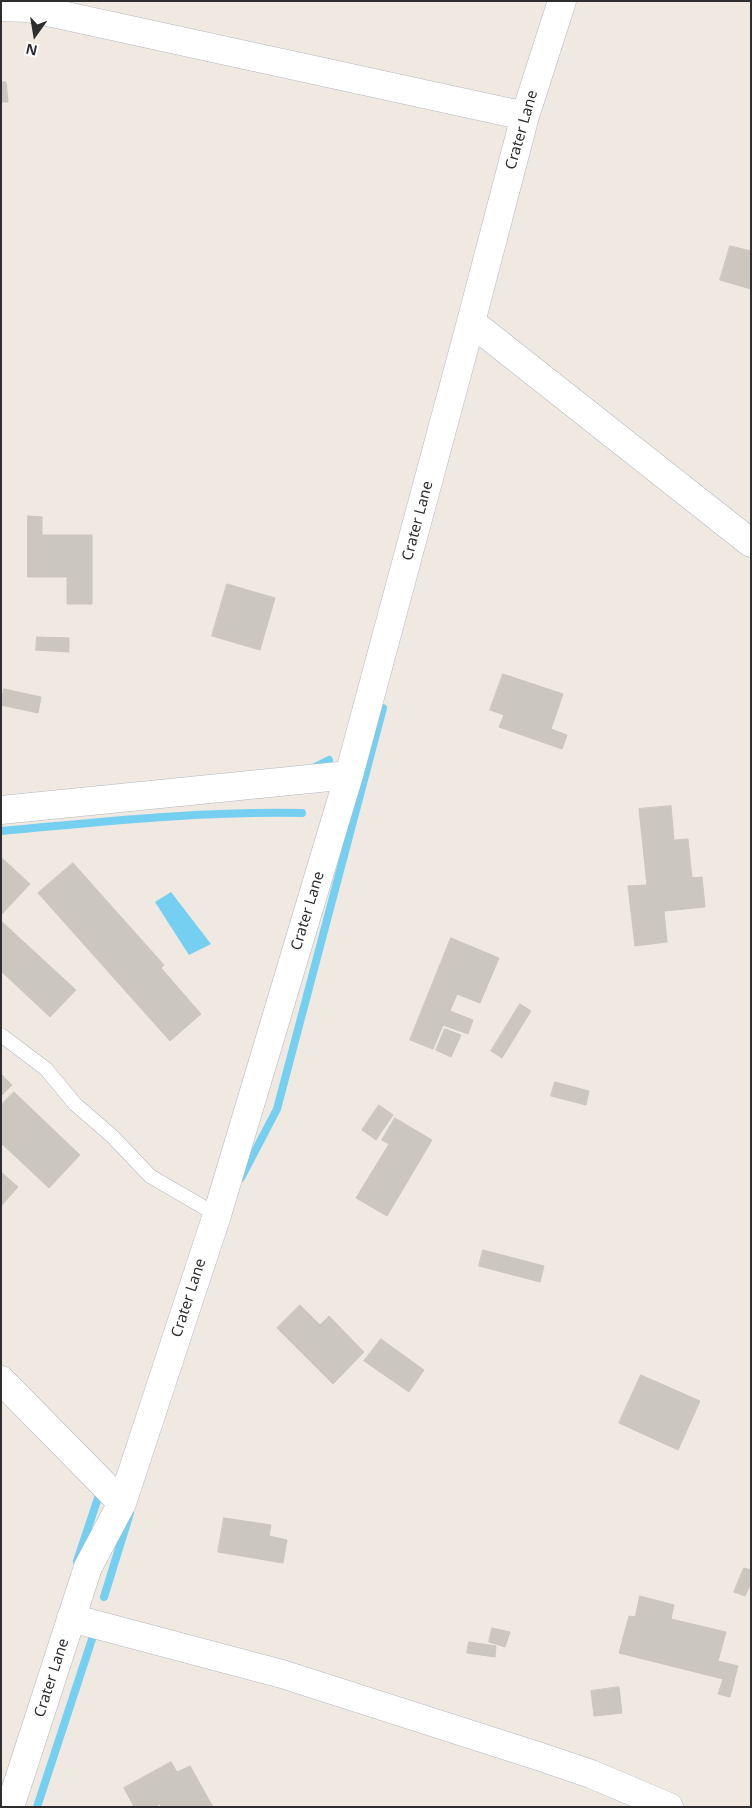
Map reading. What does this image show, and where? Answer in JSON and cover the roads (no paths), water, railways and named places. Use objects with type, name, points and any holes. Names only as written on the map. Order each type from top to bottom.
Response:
[{"type":"street","name":"Crater Lane","points":[[10,1807],[88,1566],[122,1503],[217,1215],[350,775],[525,116],[562,1]]},
{"type":"street","points":[[1,7],[27,8],[57,14],[525,116]]},
{"type":"street","points":[[471,322],[751,543]]},
{"type":"street","points":[[1,810],[350,775]]},
{"type":"street","points":[[1,1380],[122,1503]]},
{"type":"street","points":[[71,1618],[292,1676],[591,1774],[669,1807]]},
{"type":"lane","points":[[1,1034],[46,1070],[75,1104],[112,1136],[150,1176],[217,1215]]},
{"type":"water","points":[[171,892],[211,944],[189,955],[155,902]]},
{"type":"waterway","points":[[241,1178],[277,1109],[383,708]]},
{"type":"waterway","points":[[313,768],[329,760]]},
{"type":"waterway","points":[[1,831],[189,815],[302,813]]},
{"type":"waterway","points":[[77,1561],[101,1489]]},
{"type":"waterway","points":[[104,1597],[130,1513]]},
{"type":"waterway","points":[[37,1807],[94,1633]]}]
